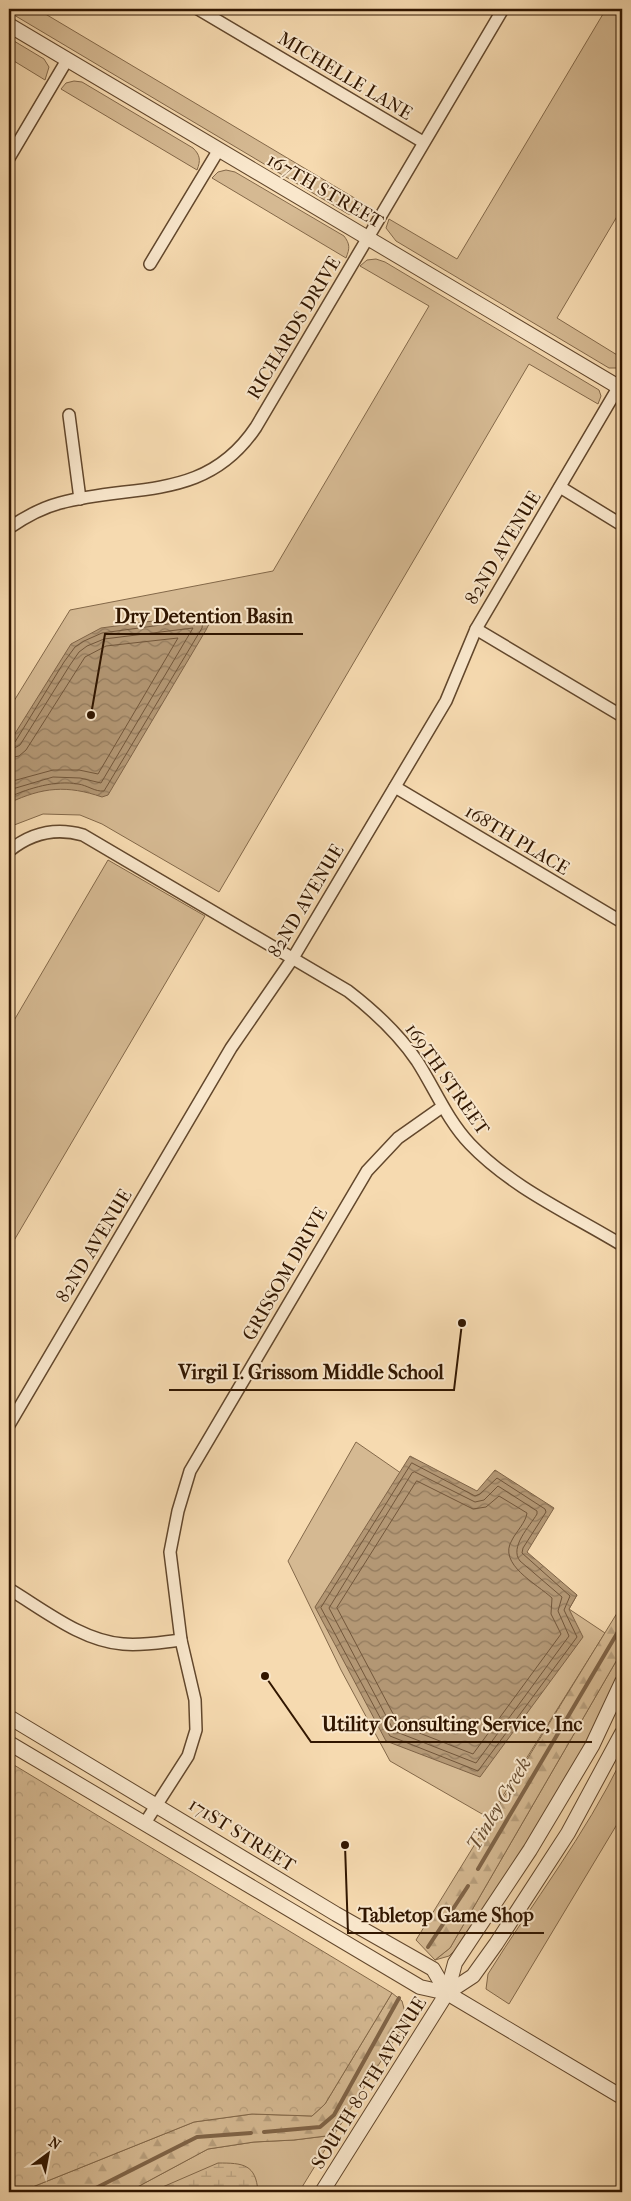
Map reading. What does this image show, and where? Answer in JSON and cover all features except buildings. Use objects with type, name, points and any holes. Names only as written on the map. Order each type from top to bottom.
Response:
[{"type":"street","name":"MICHELLE LANE","points":[[198,9],[423,142]]},
{"type":"street","name":"RICHARDS DRIVE","points":[[9,528],[38,510],[80,499],[184,483],[215,469],[228,460],[256,427],[503,9]]},
{"type":"street","name":"167TH STREET","points":[[9,25],[218,151],[621,386]]},
{"type":"street","points":[[9,158],[67,60]]},
{"type":"street","points":[[150,264],[218,151]]},
{"type":"street","name":"82ND AVENUE","points":[[9,1425],[231,1048],[293,958],[446,701],[476,629],[621,386]]},
{"type":"street","points":[[69,415],[80,499]]},
{"type":"street","points":[[560,488],[622,525]]},
{"type":"street","points":[[476,629],[622,716]]},
{"type":"street","name":"168TH PLACE","points":[[395,786],[514,860],[622,922]]},
{"type":"street","name":"169TH STREET","points":[[9,850],[32,836],[46,832],[61,831],[83,835],[348,991],[373,1011],[401,1040],[417,1061],[442,1107],[469,1144],[513,1180],[622,1245]]},
{"type":"street","name":"GRISSOM DRIVE","points":[[145,1823],[188,1756],[196,1730],[195,1700],[182,1640],[170,1552],[178,1511],[190,1471],[367,1171],[379,1155],[398,1138],[442,1107]]},
{"type":"street","points":[[9,1589],[84,1633],[104,1640],[135,1644],[182,1640]]},
{"type":"street","name":"SOUTH 80TH AVENUE","points":[[322,2192],[447,1993],[455,1963],[530,1850],[592,1746],[622,1682]]},
{"type":"street","name":"171ST STREET","points":[[9,1717],[157,1804],[336,1914],[432,1969],[447,1993]]},
{"type":"street","name":"SOUTH 80TH AVENUE","points":[[447,1993],[473,1976],[496,1944],[568,1834],[622,1733]]},
{"type":"street","name":"171ST STREET","points":[[9,1743],[420,1987],[447,1993],[622,2097]]},
{"type":"green space","points":[[9,9],[37,9],[373,209],[362,217],[348,214],[9,12]]},
{"type":"green space","points":[[606,9],[622,9],[622,208],[557,318],[622,358],[622,363],[618,368],[609,368],[396,241],[386,228],[389,219],[457,259]]},
{"type":"green space","points":[[9,38],[44,59],[49,67],[45,80],[9,58]]},
{"type":"green space","points":[[82,82],[193,148],[199,158],[197,170],[61,89],[66,83]]},
{"type":"green space","points":[[226,170],[235,172],[344,236],[349,246],[346,258],[212,178],[218,172]]},
{"type":"green space","points":[[376,259],[385,262],[599,390],[601,396],[598,404],[529,364],[219,892],[102,824],[80,815],[43,814],[9,827],[9,709],[70,610],[273,571],[429,306],[360,266],[367,260]]},
{"type":"green space","points":[[108,860],[205,916],[9,1249],[9,1029]]},
{"type":"green space","points":[[356,1442],[577,1595],[569,1609],[605,1633],[489,1818],[390,1761],[341,1670],[288,1561]]},
{"type":"green space","points":[[622,1605],[622,1651],[450,1948],[435,1960],[416,1940]]},
{"type":"green space","points":[[622,1651],[618,1678],[569,1777],[461,1944],[449,1956],[435,1960],[450,1948]]},
{"type":"green space","points":[[622,1759],[622,1816],[509,2004],[486,1989],[488,1974],[592,1815]]},
{"type":"green space","points":[[9,1762],[392,1993],[325,2104],[312,2116],[252,2114],[194,2122],[20,2192],[9,2192]]},
{"type":"green space","points":[[392,1993],[402,2001],[407,2020],[334,2135],[254,2142],[208,2149],[128,2192],[20,2192],[194,2122],[252,2114],[312,2116],[325,2104]]},
{"type":"green space","points":[[334,2135],[299,2192],[128,2192],[208,2149],[254,2142]]},
{"type":"green space","points":[[218,2163],[247,2167],[254,2176],[258,2192],[151,2192]]},
{"type":"water","points":[[198,615],[205,616],[211,620],[108,795],[102,797],[66,789],[55,789],[33,794],[9,803],[9,743],[71,644],[101,628]]},
{"type":"water","points":[[410,1456],[477,1491],[495,1470],[554,1508],[527,1552],[577,1595],[569,1609],[583,1637],[480,1777],[386,1741],[315,1607]]},
{"type":"waterway","name":"Tinley Creek","points":[[478,1869],[622,1625]]},
{"type":"waterway","name":"Tinley Creek","points":[[428,1947],[468,1886]]},
{"type":"waterway","name":"Tinley Creek","points":[[264,2132],[320,2127],[334,2115],[399,1998]]},
{"type":"waterway","name":"Tinley Creek","points":[[88,2192],[197,2137],[251,2133]]},
{"type":"place","name":"Dry Detention Basin","points":[[91,715]]},
{"type":"place","name":"Virgil I. Grissom Middle School","points":[[462,1323]]},
{"type":"place","name":"Utility Consulting Service, Inc","points":[[265,1676]]},
{"type":"place","name":"Tabletop Game Shop","points":[[345,1845]]}]
